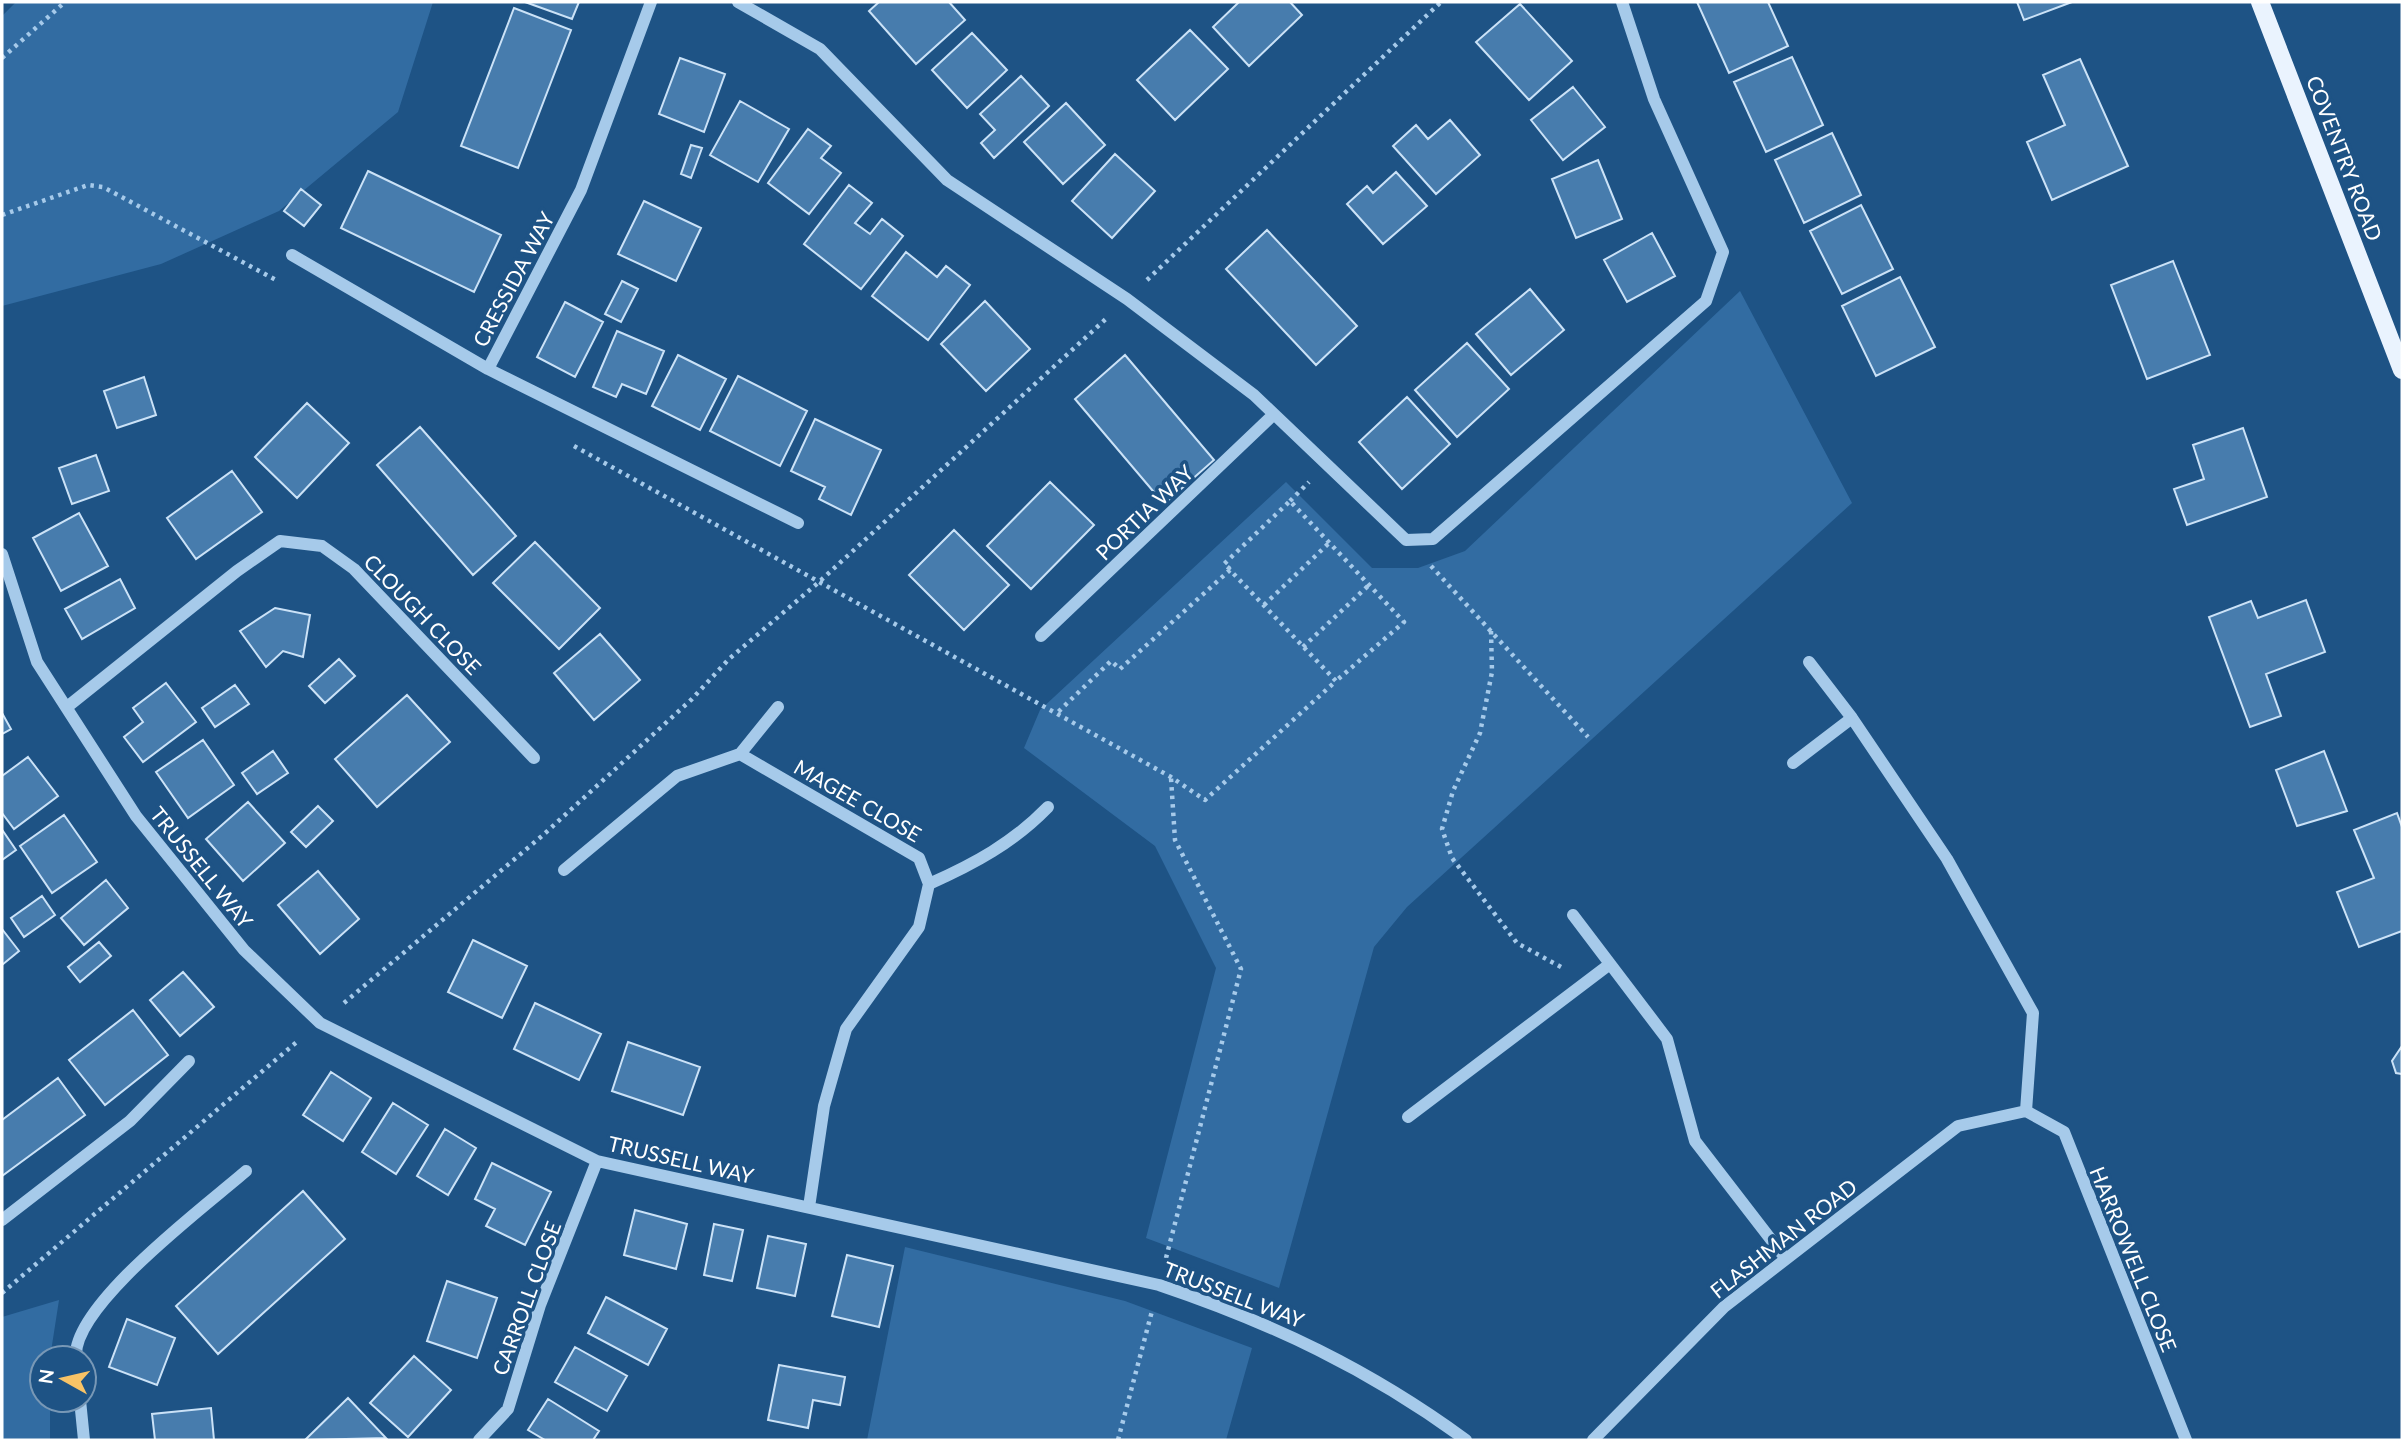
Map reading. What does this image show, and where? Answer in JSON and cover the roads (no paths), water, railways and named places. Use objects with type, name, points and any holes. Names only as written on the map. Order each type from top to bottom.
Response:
[{"type":"main road","name":"COVENTRY ROAD","points":[[2260,2],[2402,370]]},
{"type":"street","name":"CRESSIDA WAY","points":[[651,2],[581,190],[488,369],[798,523]]},
{"type":"street","points":[[738,2],[820,49],[947,180],[1127,299],[1254,395],[1406,540],[1433,539],[1706,301],[1723,252],[1654,99],[1622,2]]},
{"type":"street","points":[[292,255],[488,369]]},
{"type":"street","name":"PORTIA WAY","points":[[1041,636],[1273,415]]},
{"type":"street","name":"CLOUGH CLOSE","points":[[66,708],[237,571],[280,541],[322,546],[354,569],[534,758]]},
{"type":"street","name":"TRUSSELL WAY","points":[[2,554],[37,662],[136,816],[244,950],[320,1023],[597,1161],[1159,1285],[1285,1332],[1352,1365],[1417,1404],[1466,1440]]},
{"type":"street","points":[[1809,662],[1852,718],[1947,859],[2034,1013],[2026,1111]]},
{"type":"street","points":[[564,870],[677,776],[740,754],[778,706]]},
{"type":"street","points":[[1793,764],[1852,718]]},
{"type":"street","name":"MAGEE CLOSE","points":[[740,754],[919,858],[929,884]]},
{"type":"street","points":[[809,1207],[824,1106],[846,1028],[919,927],[929,884],[975,864],[1024,832],[1048,807]]},
{"type":"street","points":[[1573,915],[1667,1039],[1695,1141],[1786,1259]]},
{"type":"street","points":[[1408,1117],[1611,964]]},
{"type":"street","points":[[2,1220],[130,1121],[189,1061]]},
{"type":"street","name":"FLASHMAN ROAD","points":[[1593,1440],[1724,1307],[1958,1126],[2026,1111]]},
{"type":"street","name":"HARROWELL CLOSE","points":[[2026,1111],[2064,1132],[2186,1440]]},
{"type":"street","name":"CARROLL CLOSE","points":[[479,1440],[508,1409],[540,1306],[597,1161]]},
{"type":"street","points":[[76,1344],[114,1285],[246,1171]]},
{"type":"street","points":[[81,1414],[84,1440]]}]
